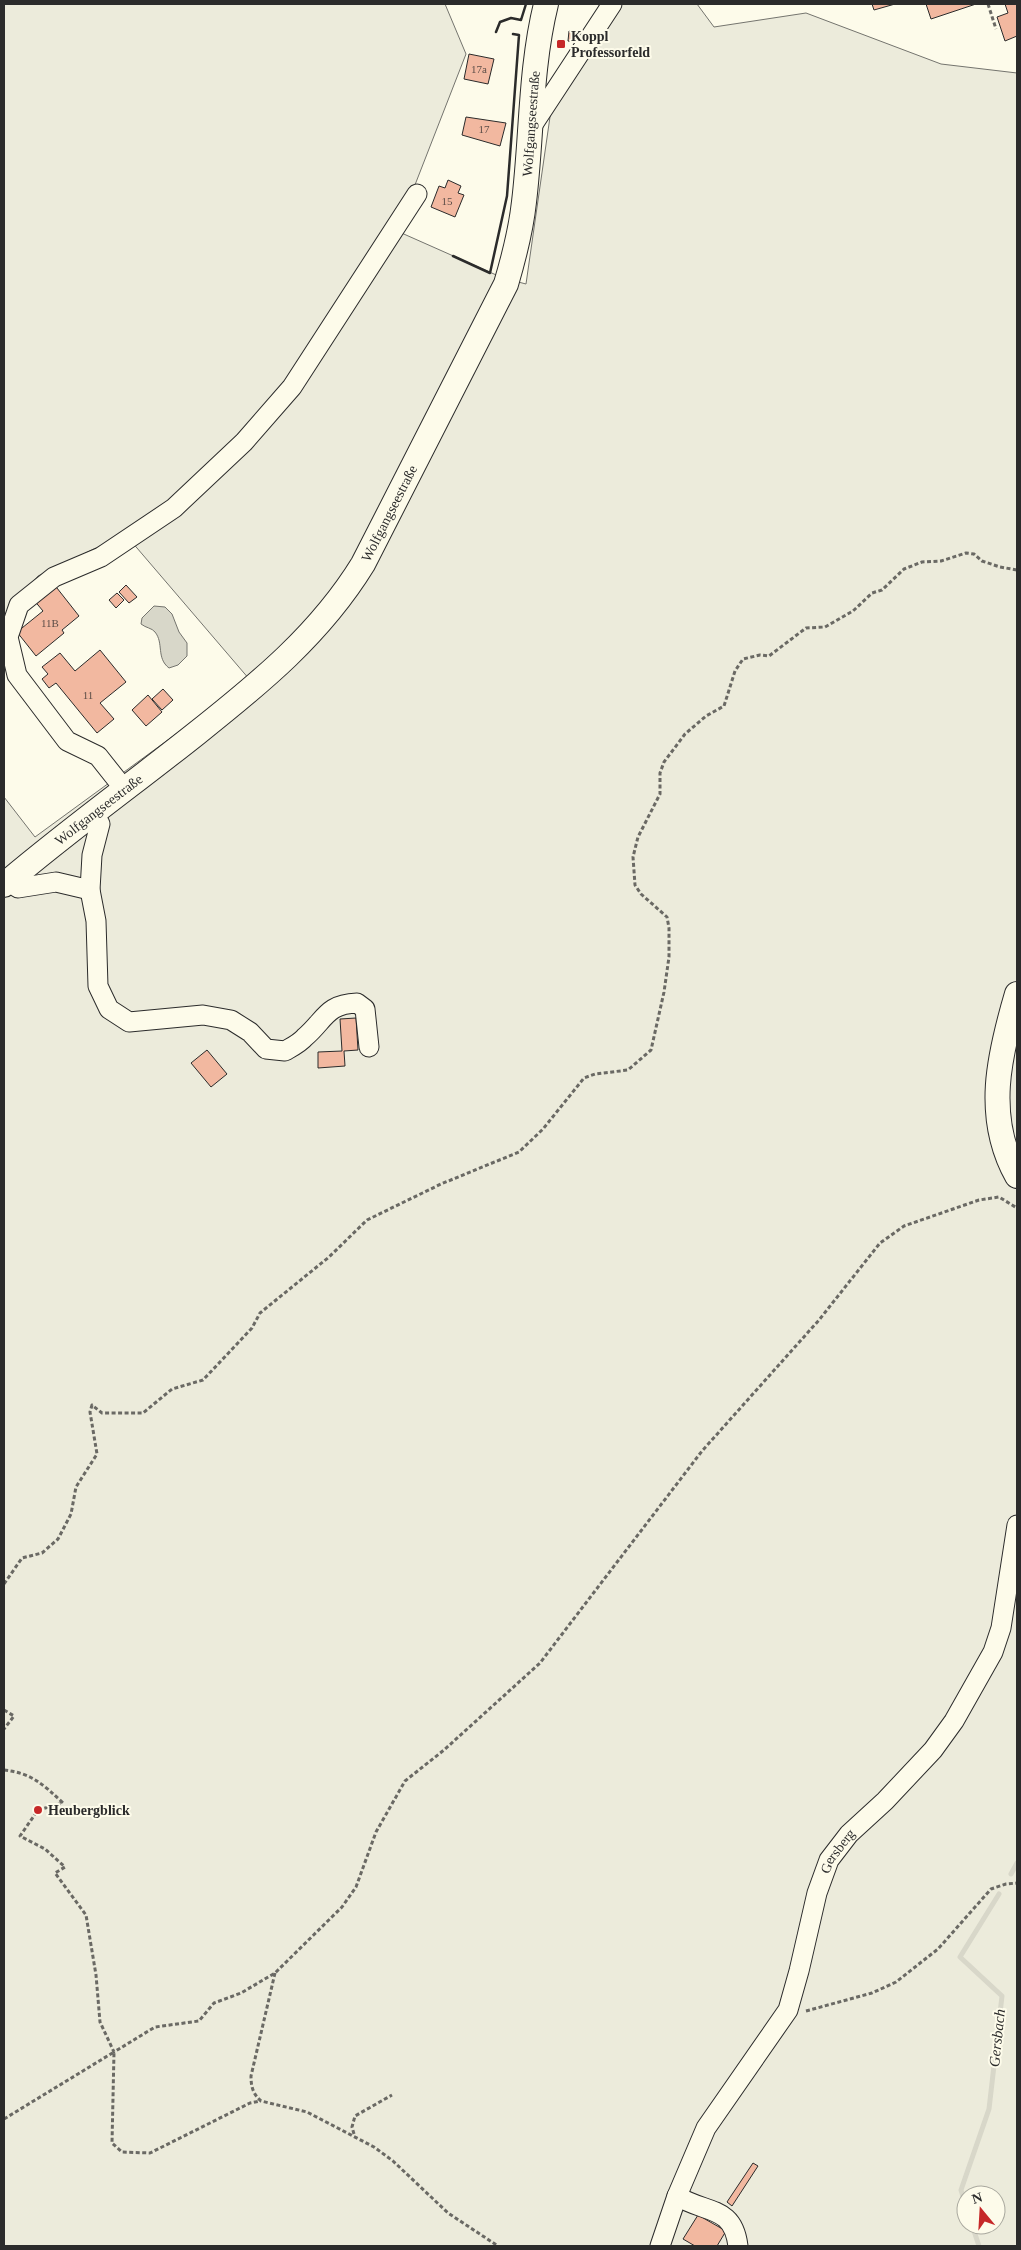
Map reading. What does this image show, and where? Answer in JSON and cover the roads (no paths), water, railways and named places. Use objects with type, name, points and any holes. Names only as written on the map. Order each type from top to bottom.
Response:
[{"type":"main road","name":"Wolfgangseestraße","points":[[6,883],[257,685],[296,650],[343,595],[363,564],[506,284],[516,247],[524,202],[533,80],[546,4]]},
{"type":"main road","points":[[1017,994],[1001,1050],[996,1094],[1005,1148],[1017,1176]]},
{"type":"street","points":[[530,129],[612,4]]},
{"type":"street","points":[[125,790],[98,756],[66,741],[17,675],[8,637],[19,605],[54,577],[101,557],[174,508],[244,442],[292,387],[417,194]]},
{"type":"street","points":[[94,813],[100,824],[92,855],[90,890],[96,922],[98,986],[109,1009],[129,1022],[203,1015],[231,1020],[250,1032],[266,1049],[285,1051],[306,1037],[326,1013],[342,1004],[357,1003],[365,1009],[369,1047]]},
{"type":"street","points":[[6,883],[18,888],[56,882],[90,890]]},
{"type":"street","name":"Gersberg","points":[[660,2246],[677,2196],[706,2128],[788,2010],[799,1972],[817,1893],[829,1860],[849,1834],[885,1801],[933,1750],[954,1721],[993,1652],[1001,1628],[1017,1525]]},
{"type":"street","points":[[677,2196],[726,2217],[735,2230],[737,2246]]},
{"type":"waterway","name":"Gersbach","points":[[1011,1874],[1017,1863]]},
{"type":"waterway","name":"Gersbach","points":[[963,2185],[989,2109],[1002,1996],[960,1957],[999,1894]]},
{"type":"waterway","name":"Gersbach","points":[[975,2235],[979,2246]]},
{"type":"place","name":"Koppl Professorfeld","points":[[561,44]]},
{"type":"place","name":"Heubergblick","points":[[38,1810]]}]
